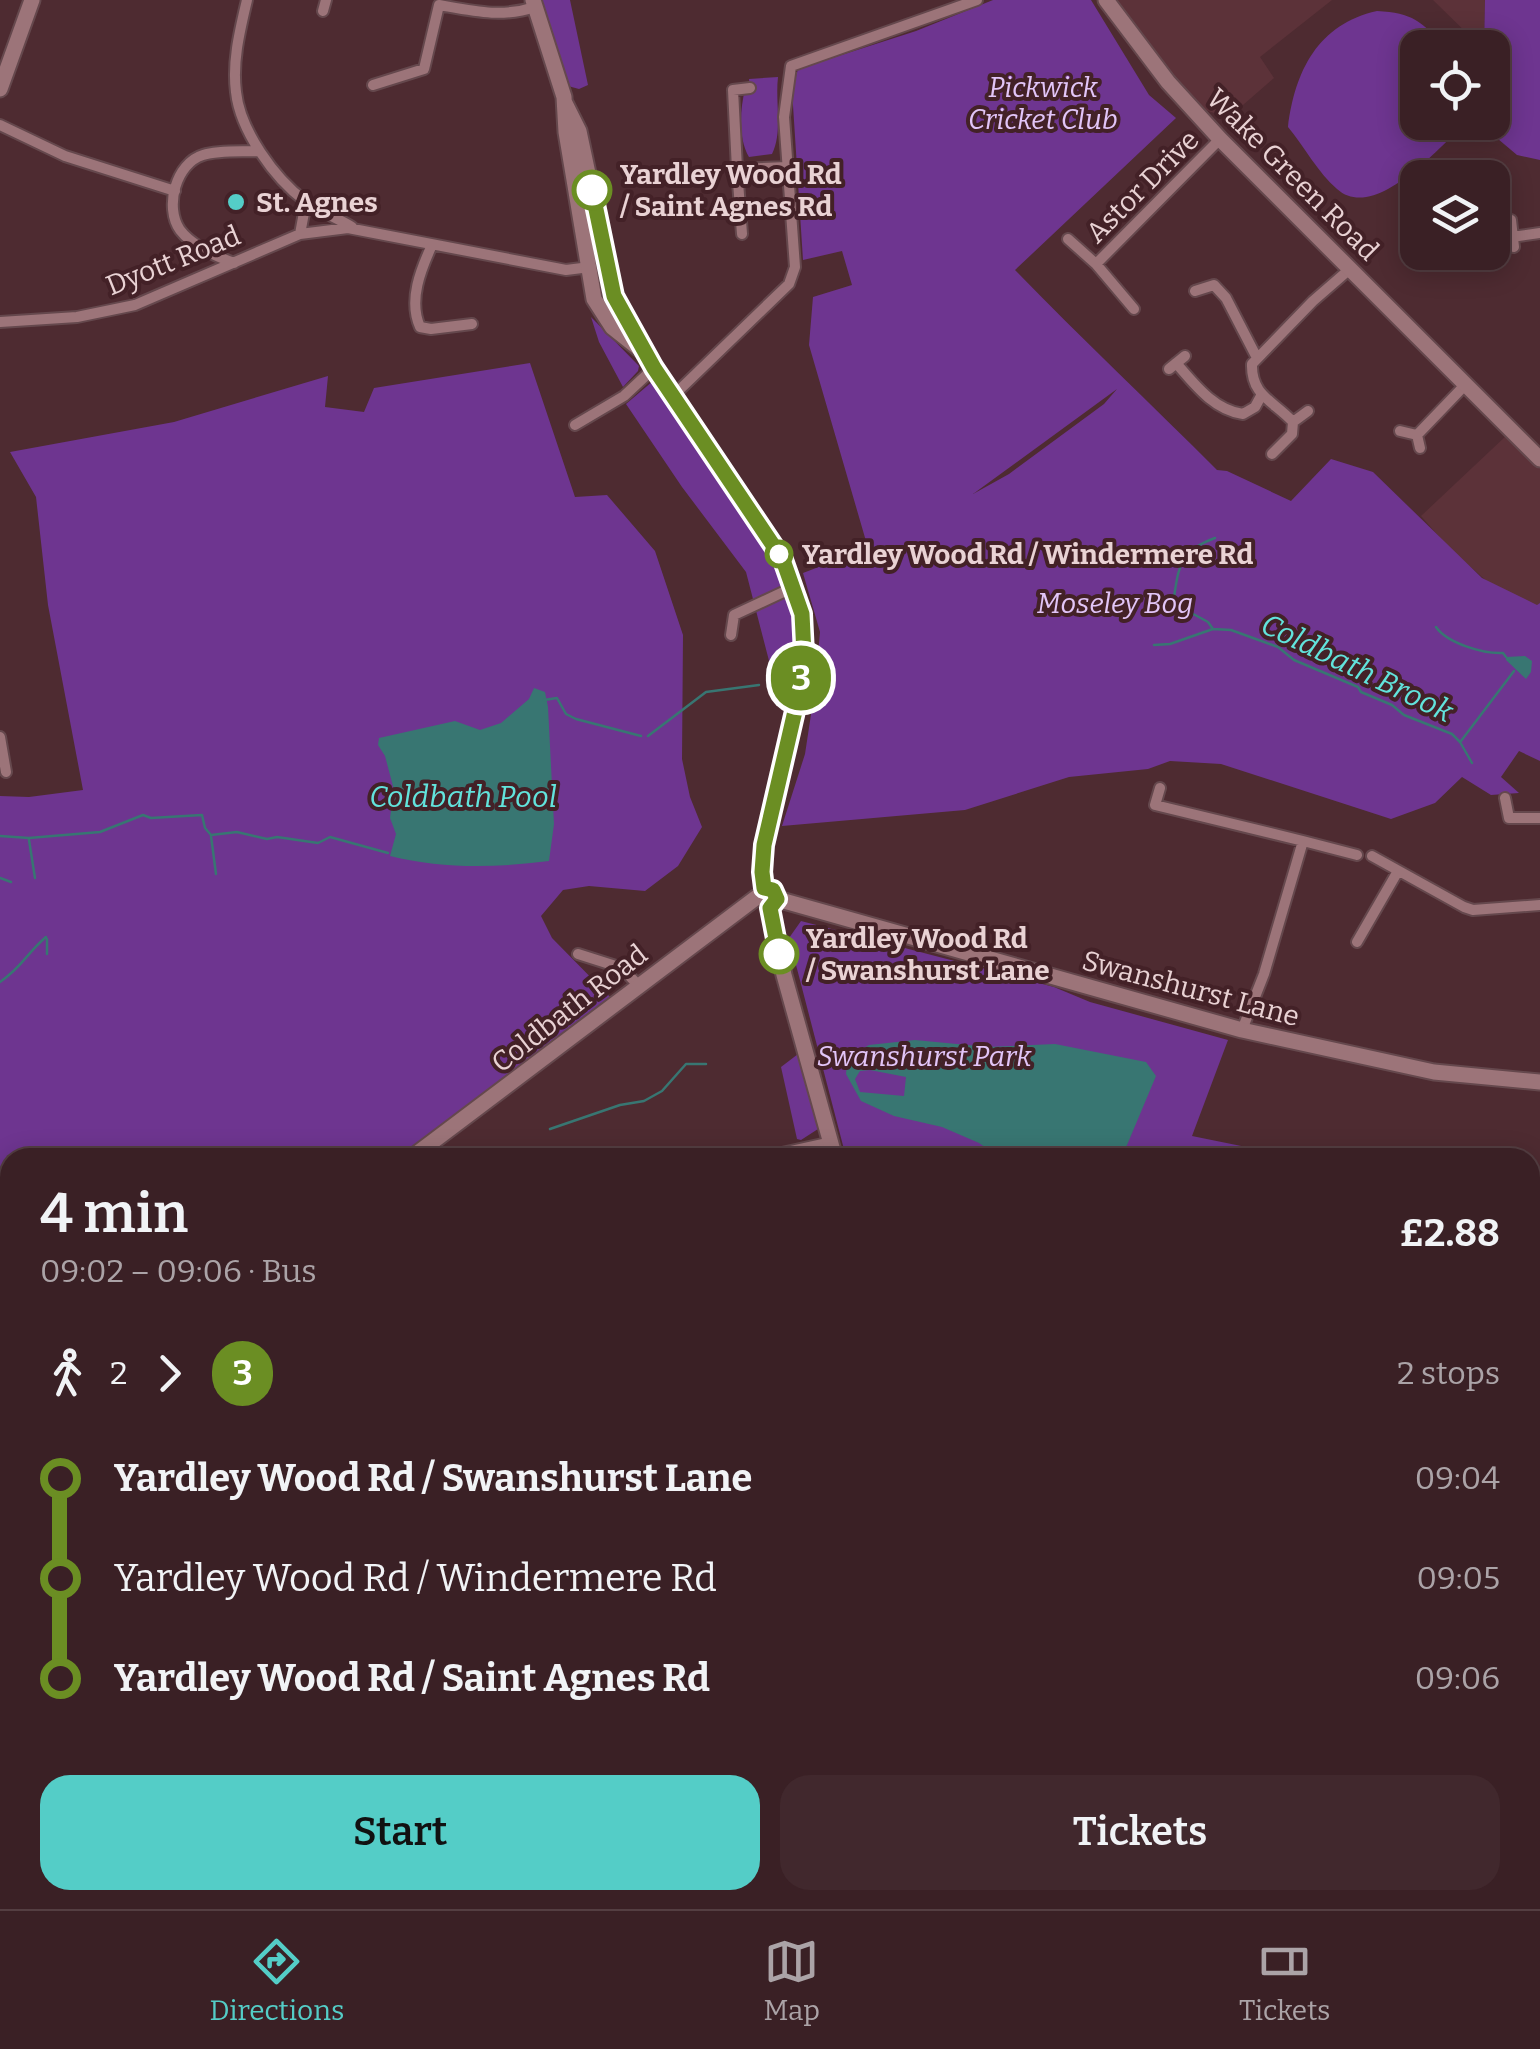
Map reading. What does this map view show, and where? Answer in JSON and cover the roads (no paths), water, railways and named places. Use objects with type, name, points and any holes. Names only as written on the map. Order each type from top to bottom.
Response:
[{"type":"street","points":[[0,89],[32,0]]},
{"type":"street","points":[[248,0],[237,44],[236,96],[259,151],[276,174],[306,202],[358,230],[566,270],[590,266]]},
{"type":"street","points":[[673,396],[790,284],[795,267],[784,117],[791,66],[976,0]]},
{"type":"street","name":"Wake Green Road","points":[[1106,0],[1168,82],[1220,139],[1540,459]]},
{"type":"street","points":[[373,86],[424,69],[440,2],[500,14],[515,14],[534,4],[565,103],[579,131],[595,241],[614,296],[654,368],[783,560],[802,614],[804,654],[789,744],[764,845],[762,872],[784,975],[832,1148]]},
{"type":"street","points":[[742,234],[732,90],[750,88]]},
{"type":"street","points":[[0,124],[65,156],[175,191]]},
{"type":"street","name":"Astor Drive","points":[[1096,264],[1220,139]]},
{"type":"street","points":[[234,263],[192,242],[181,231],[174,219],[175,191],[182,170],[202,156],[259,151]]},
{"type":"street","points":[[737,169],[786,166]]},
{"type":"street","points":[[300,234],[306,202]]},
{"type":"street","points":[[1512,220],[1513,242],[1540,234]]},
{"type":"street","name":"Dyott Road","points":[[0,322],[78,317],[135,305],[300,234],[328,229],[358,230]]},
{"type":"street","name":"Astor Drive","points":[[1068,239],[1096,264],[1134,309]]},
{"type":"street","points":[[595,241],[590,266],[594,299],[612,327],[644,352]]},
{"type":"street","points":[[432,245],[422,266],[416,300],[420,327],[472,324]]},
{"type":"street","points":[[1256,356],[1276,343],[1312,301],[1351,268]]},
{"type":"street","points":[[1195,290],[1214,285],[1226,298],[1256,356],[1252,374],[1261,396],[1293,422]]},
{"type":"street","points":[[1177,363],[1210,400],[1226,410],[1243,414],[1255,408],[1261,396]]},
{"type":"street","points":[[575,425],[624,396],[654,368]]},
{"type":"street","points":[[1417,435],[1466,384]]},
{"type":"street","points":[[1272,454],[1292,434],[1293,422],[1308,411]]},
{"type":"street","points":[[1400,431],[1417,435]]},
{"type":"street","points":[[1417,435],[1420,448]]},
{"type":"street","points":[[731,635],[734,615],[794,587]]},
{"type":"street","points":[[0,737],[6,772]]},
{"type":"street","points":[[1160,788],[1155,806],[1357,855]]},
{"type":"street","points":[[1506,798],[1510,818],[1540,818]]},
{"type":"street","points":[[1242,1030],[1264,974],[1303,841]]},
{"type":"street","points":[[1372,856],[1473,910],[1540,905]]},
{"type":"street","points":[[1357,942],[1398,870]]},
{"type":"street","name":"Coldbath Road","points":[[424,1148],[638,985],[767,898]]},
{"type":"street","name":"Swanshurst Lane","points":[[767,898],[1242,1030],[1434,1072],[1540,1082]]},
{"type":"street","points":[[578,954],[622,968],[638,985]]},
{"type":"water","points":[[1525,656],[1532,661],[1526,679],[1506,660]]},
{"type":"water","name":"Coldbath Pool","points":[[534,688],[545,692],[548,707],[554,824],[549,861],[469,866],[390,856],[396,834],[390,818],[394,790],[379,738],[455,721],[480,730],[501,723],[529,699]]},
{"type":"water","points":[[915,1040],[988,1047],[1055,1044],[1146,1062],[1156,1076],[1126,1148],[986,1148],[942,1127],[894,1116],[861,1101],[846,1074],[847,1063],[869,1045]],"holes":[[[870,1070],[906,1077],[904,1096],[860,1092],[855,1079],[860,1071]]]},
{"type":"waterway","points":[[1213,629],[1208,622],[1173,603],[1179,571],[1187,555],[1215,538]]},
{"type":"waterway","points":[[1436,627],[1457,643],[1503,653],[1506,657]]},
{"type":"waterway","name":"Coldbath Brook","points":[[1154,645],[1170,644],[1213,629],[1231,630],[1278,647],[1294,660],[1358,687],[1404,715],[1452,734],[1472,763]]},
{"type":"waterway","points":[[1461,741],[1514,671]]},
{"type":"waterway","name":"Coldbath Brook","points":[[648,736],[706,692],[759,685]]},
{"type":"waterway","name":"Coldbath Brook","points":[[544,700],[557,698],[566,714],[576,719],[641,736]]},
{"type":"waterway","name":"Coldbath Brook","points":[[0,836],[29,838],[100,832],[143,815],[202,815],[211,835],[237,832],[318,843],[330,837],[388,853]]},
{"type":"waterway","points":[[211,836],[216,874]]},
{"type":"waterway","points":[[29,840],[35,878]]},
{"type":"waterway","points":[[0,878],[11,882]]},
{"type":"waterway","points":[[0,982],[46,937]]},
{"type":"waterway","points":[[47,939],[47,954]]},
{"type":"waterway","points":[[550,1129],[620,1105],[644,1101],[662,1091],[686,1064],[706,1064]]},
{"type":"place","name":"Yardley Wood Rd / Saint Agnes Rd","points":[[592,190]]},
{"type":"place","name":"St. Agnes","points":[[236,202]]},
{"type":"place","name":"Yardley Wood Rd / Windermere Rd","points":[[779,554]]},
{"type":"place","name":"Yardley Wood Rd / Swanshurst Lane","points":[[779,954]]},
{"type":"park label","name":"Pickwick Cricket Club","points":[[1043,103]]},
{"type":"park label","name":"Moseley Bog","points":[[1115,603]]},
{"type":"park label","name":"Swanshurst Park","points":[[924,1056]]}]
